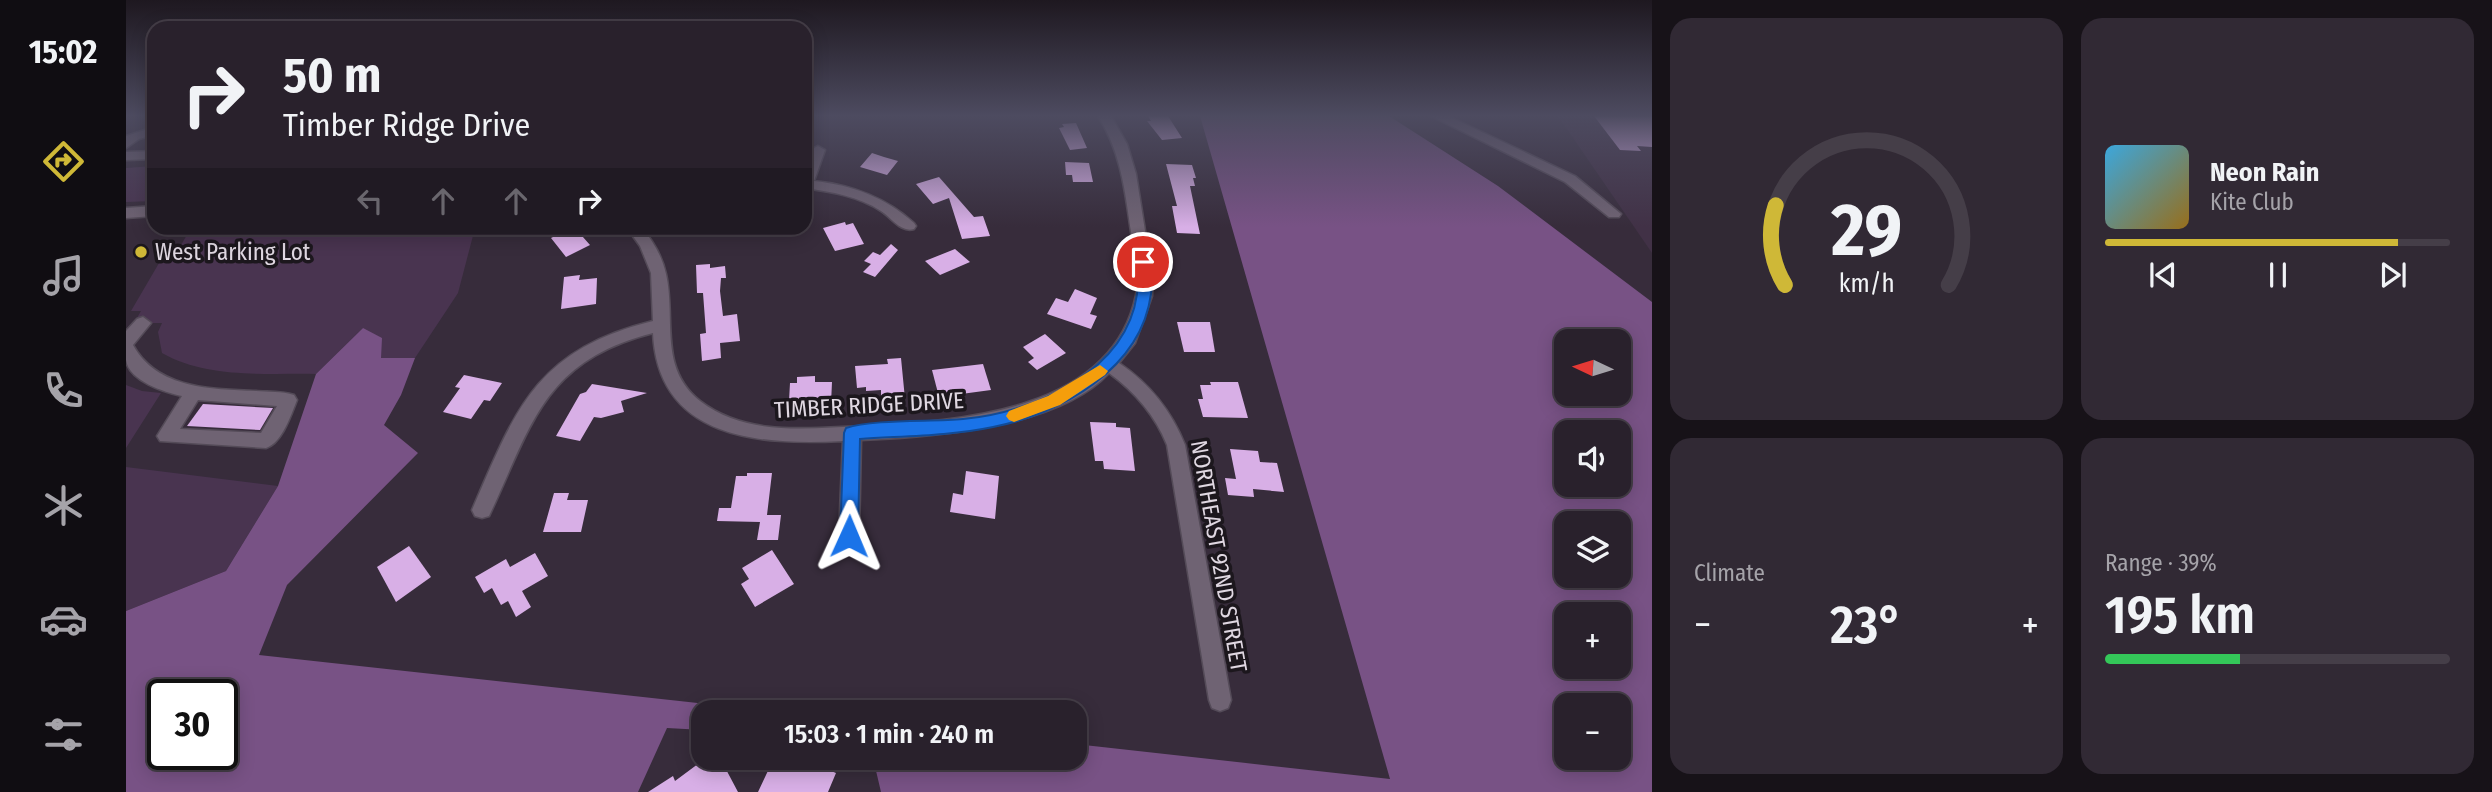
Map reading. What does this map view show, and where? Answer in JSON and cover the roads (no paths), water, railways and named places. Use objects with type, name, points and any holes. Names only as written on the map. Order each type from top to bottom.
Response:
[{"type":"street","name":"TIMBER RIDGE DRIVE","points":[[640,235],[649,246],[659,271],[663,355],[668,372],[688,400],[704,414],[740,430],[787,436],[965,425],[1017,415],[1074,390],[1108,364],[1121,349],[1137,319],[1144,294],[1145,272],[1124,153]]},
{"type":"street","points":[[1515,153],[1570,179],[1614,214]]},
{"type":"street","points":[[126,156],[147,155]]},
{"type":"street","points":[[812,185],[867,196],[897,214],[909,226]]},
{"type":"street","points":[[126,213],[147,212]]},
{"type":"street","points":[[126,342],[143,323]]},
{"type":"street","points":[[482,510],[523,417],[546,383],[565,366],[600,344],[662,325]]},
{"type":"street","points":[[126,347],[139,368],[160,382],[194,392],[288,400],[281,418],[266,441],[166,436],[194,392]]},
{"type":"street","name":"NORTHEAST 92ND STREET","points":[[1108,364],[1142,389],[1158,407],[1176,445],[1220,701]]},
{"type":"street","points":[[849,536],[852,433]]},
{"type":"place","name":"West Parking Lot","points":[[141,252]]}]
